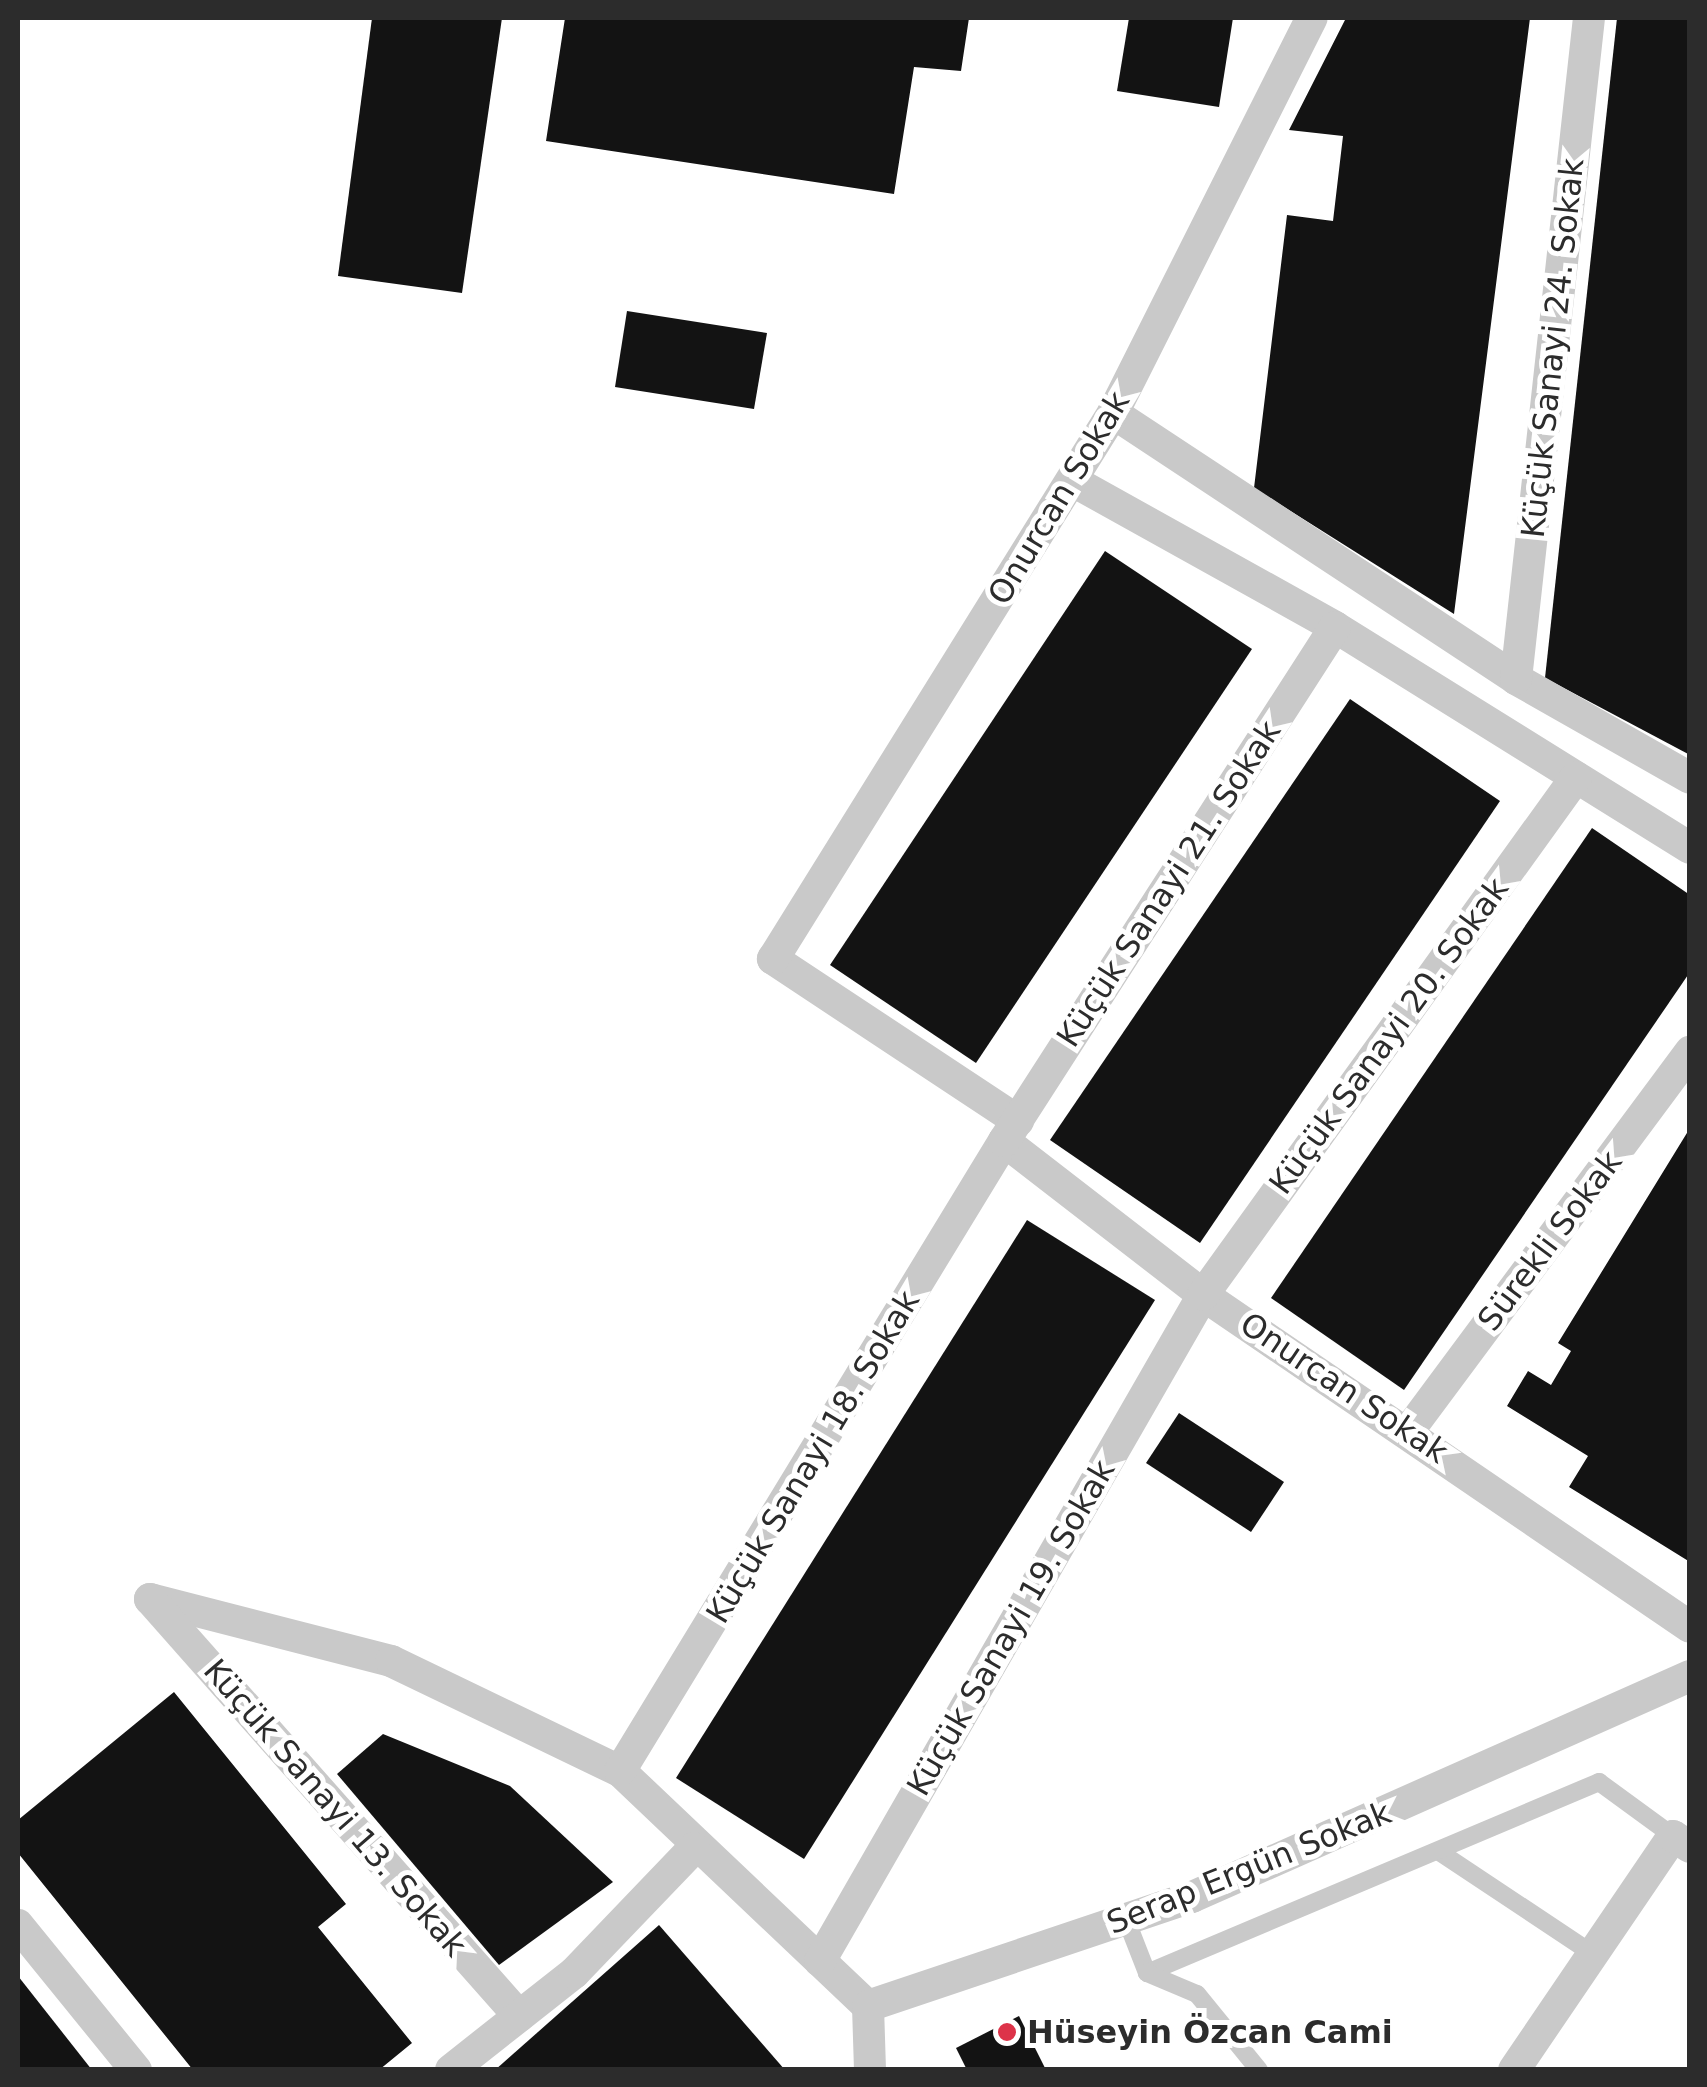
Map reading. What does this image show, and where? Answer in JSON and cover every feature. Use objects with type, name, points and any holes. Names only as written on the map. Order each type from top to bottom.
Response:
[{"type":"street","name":"Onurcan Sokak","points":[[1312,18],[1112,413],[772,960],[1011,1131],[1202,1295],[1410,1430],[1690,1627]]},
{"type":"street","name":"Küçük Sanayi 24. Sokak","points":[[1516,678],[1589,18]]},
{"type":"street","points":[[1112,413],[1516,678],[1690,778]]},
{"type":"street","points":[[1073,481],[1335,626],[1690,848]]},
{"type":"street","name":"Küçük Sanayi 21. Sokak","points":[[1011,1131],[1335,626]]},
{"type":"street","name":"Küçük Sanayi 20. Sokak","points":[[1202,1295],[1576,777]]},
{"type":"street","name":"Sürekli Sokak","points":[[1410,1430],[1690,1052]]},
{"type":"street","name":"Küçük Sanayi 18. Sokak","points":[[620,1771],[1011,1131]]},
{"type":"street","name":"Küçük Sanayi 19. Sokak","points":[[820,1961],[1202,1295]]},
{"type":"street","name":"Küçük Sanayi 13. Sokak","points":[[519,2016],[150,1600],[392,1661],[620,1771]]},
{"type":"street","name":"Serap Ergün Sokak","points":[[868,2006],[1126,1920],[1686,1685]]},
{"type":"street","points":[[620,1771],[694,1848],[868,2006],[870,2070]]},
{"type":"street","points":[[1514,2070],[1593,1954],[1681,1842]]},
{"type":"street","points":[[451,2070],[574,1973],[694,1848]]},
{"type":"street","points":[[18,1925],[136,2070]]},
{"type":"lane","points":[[1147,1973],[1599,1782],[1681,1842]]},
{"type":"lane","points":[[1438,1851],[1593,1954]]},
{"type":"lane","points":[[1126,1920],[1147,1973],[1197,1994],[1258,2070]]},
{"type":"building","points":[[372,18],[502,18],[462,293],[338,276]]},
{"type":"building","points":[[565,18],[969,18],[961,71],[914,67],[894,194],[546,141]]},
{"type":"building","points":[[1129,18],[1233,18],[1219,107],[1117,91]]},
{"type":"building","points":[[1346,18],[1530,18],[1454,614],[1254,488],[1287,215],[1333,221],[1343,136],[1289,130]]},
{"type":"building","points":[[1617,18],[1690,18],[1690,755],[1545,678]]},
{"type":"building","points":[[627,311],[767,333],[754,409],[615,387]]},
{"type":"building","points":[[1105,551],[1252,649],[976,1063],[830,965]]},
{"type":"building","points":[[1350,699],[1500,801],[1200,1243],[1050,1140]]},
{"type":"building","points":[[1592,828],[1690,895],[1690,972],[1404,1390],[1271,1298]]},
{"type":"building","points":[[1690,1128],[1690,1562],[1569,1487],[1588,1456],[1507,1406],[1528,1371],[1551,1385],[1571,1351],[1558,1343]]},
{"type":"building","points":[[1027,1220],[1155,1300],[804,1859],[676,1778]]},
{"type":"building","points":[[1179,1413],[1284,1482],[1251,1532],[1146,1463]]},
{"type":"building","points":[[174,1692],[346,1904],[318,1927],[412,2043],[379,2070],[193,2070],[18,1853],[18,1820]]},
{"type":"building","points":[[383,1734],[510,1786],[613,1882],[499,1965],[337,1774]]},
{"type":"building","points":[[659,1925],[785,2070],[495,2070]]},
{"type":"building","points":[[18,1976],[92,2070],[18,2070]]},
{"type":"building","name":"Hüseyin Özcan Cami","points":[[1019,2016],[1046,2070],[967,2070],[956,2048]]},
{"type":"place","name":"Hüseyin Özcan Cami","points":[[1007,2032]]}]
